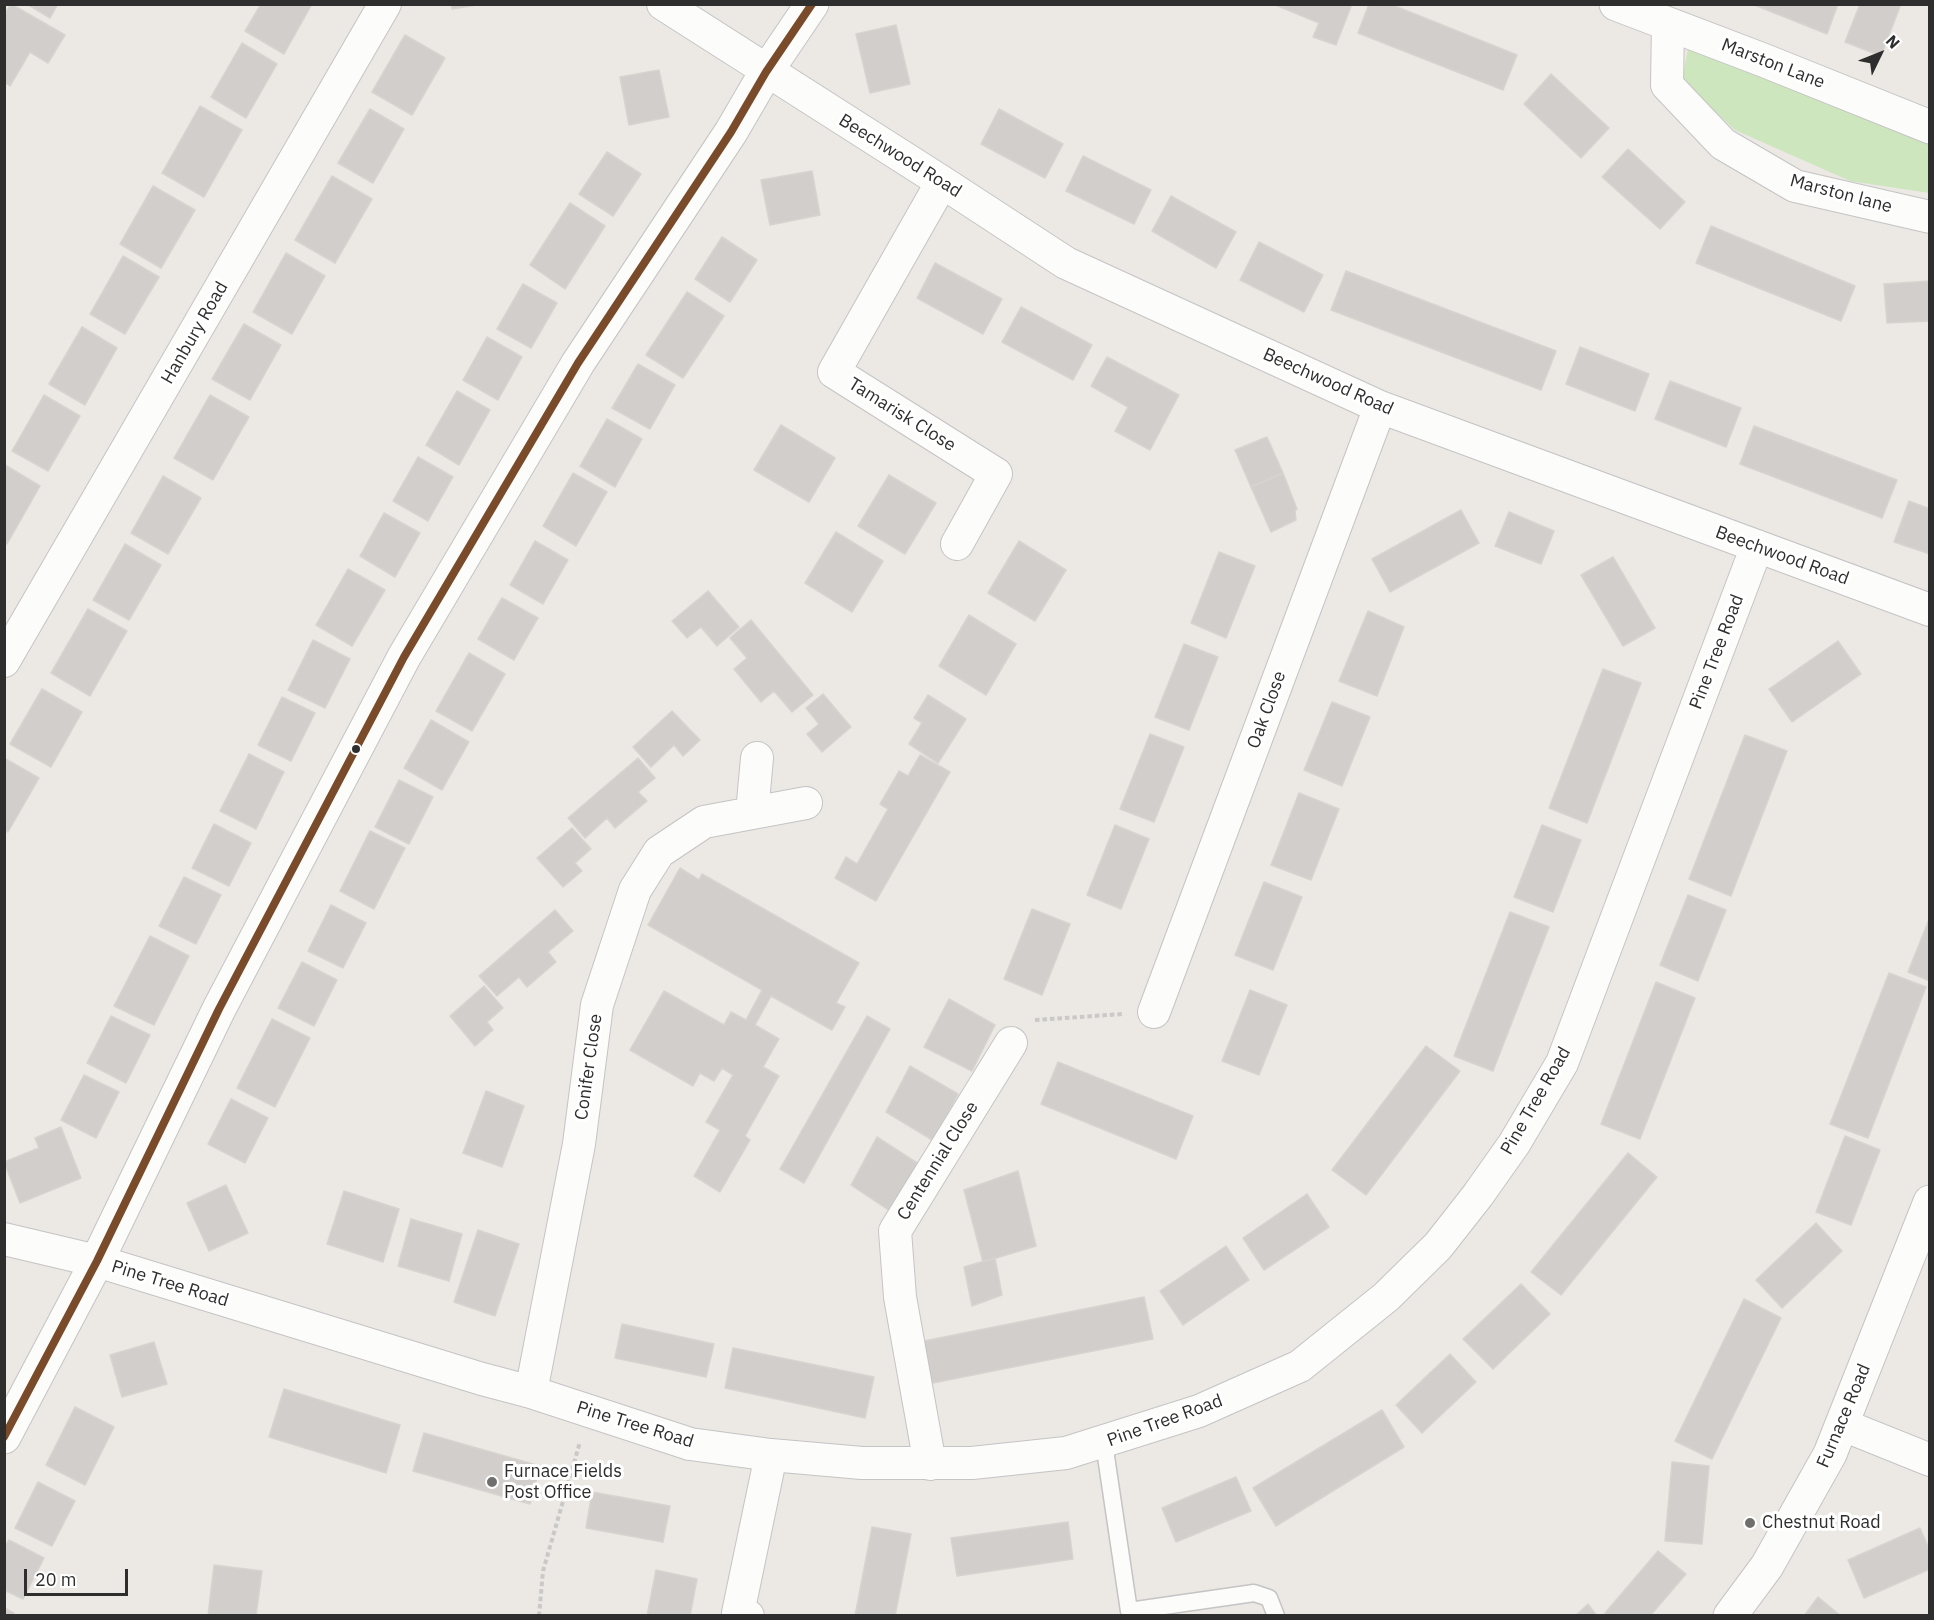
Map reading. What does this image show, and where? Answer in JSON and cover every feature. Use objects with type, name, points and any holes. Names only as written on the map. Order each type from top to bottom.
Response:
[{"type":"street","name":"Hanbury Road","points":[[4,661],[385,4]]},
{"type":"street","name":"Beechwood Road","points":[[663,4],[1065,263],[1380,407],[1929,610]]},
{"type":"street","points":[[4,1437],[97,1261],[219,1009],[404,657],[578,363],[731,132],[766,72],[812,4]]},
{"type":"street","name":"Marston Lane","points":[[1616,4],[1929,127]]},
{"type":"street","name":"Marston lane","points":[[1668,24],[1667,85],[1724,144],[1795,186],[1929,217]]},
{"type":"street","name":"Tamarisk Close","points":[[942,182],[834,372],[996,474],[957,544]]},
{"type":"street","name":"Oak Close","points":[[1154,1012],[1380,407]]},
{"type":"street","name":"Pine Tree Road","points":[[4,1239],[97,1261],[531,1392],[690,1444],[771,1455],[862,1463],[972,1463],[1066,1453],[1104,1443],[1199,1411],[1300,1366],[1386,1297],[1438,1246],[1514,1144],[1563,1063],[1757,546]]},
{"type":"street","points":[[752,813],[757,758]]},
{"type":"street","name":"Conifer Close","points":[[531,1392],[579,1144],[597,1005],[635,890],[659,852],[704,822],[806,803]]},
{"type":"street","name":"Centennial Close","points":[[930,1464],[900,1297],[895,1231],[1011,1044]]},
{"type":"street","name":"Furnace Road","points":[[1730,1616],[1767,1566],[1830,1454],[1929,1202]]},
{"type":"street","points":[[1843,1425],[1929,1460]]},
{"type":"street","points":[[748,1616],[738,1613],[771,1455]]},
{"type":"lane","points":[[1104,1443],[1129,1611],[1254,1593],[1269,1598],[1276,1616]]},
{"type":"path","points":[[1011,1044],[1037,1019],[1154,1012]]},
{"type":"path","points":[[539,1616],[543,1571],[589,1411]]},
{"type":"green space","points":[[1688,48],[1929,142],[1929,193],[1850,181],[1735,130],[1682,81]]},
{"type":"building","points":[[11,4],[65,35],[48,63],[30,52],[10,86],[4,82],[4,15]]},
{"type":"building","points":[[27,4],[58,4],[50,18]]},
{"type":"building","points":[[261,4],[312,4],[284,54],[245,31]]},
{"type":"building","points":[[451,4],[483,4],[452,9]]},
{"type":"building","points":[[1273,4],[1352,4],[1336,45],[1313,37],[1319,23]]},
{"type":"building","points":[[1369,4],[1390,4],[1517,55],[1503,90],[1358,33]]},
{"type":"building","points":[[1752,4],[1838,4],[1827,34]]},
{"type":"building","points":[[1860,4],[1901,4],[1881,56],[1845,42]]},
{"type":"building","points":[[896,25],[910,84],[870,93],[856,34]]},
{"type":"building","points":[[405,35],[445,58],[412,115],[372,92]]},
{"type":"building","points":[[242,43],[277,64],[246,118],[211,97]]},
{"type":"building","points":[[659,70],[669,117],[629,125],[620,77]]},
{"type":"building","points":[[1551,74],[1609,128],[1581,158],[1524,104]]},
{"type":"building","points":[[200,106],[242,130],[204,197],[162,173]]},
{"type":"building","points":[[370,109],[404,129],[373,183],[338,163]]},
{"type":"building","points":[[999,109],[1063,144],[1045,178],[981,144]]},
{"type":"building","points":[[1628,149],[1685,202],[1660,229],[1602,177]]},
{"type":"building","points":[[607,152],[641,174],[613,216],[579,194]]},
{"type":"building","points":[[1083,156],[1151,190],[1134,224],[1066,191]]},
{"type":"building","points":[[812,171],[820,215],[770,225],[761,180]]},
{"type":"building","points":[[332,176],[372,199],[335,263],[295,240]]},
{"type":"building","points":[[153,186],[195,210],[161,268],[120,244]]},
{"type":"building","points":[[1171,196],[1236,232],[1216,268],[1152,231]]},
{"type":"building","points":[[570,203],[605,226],[565,289],[530,265]]},
{"type":"building","points":[[1711,226],[1855,286],[1841,321],[1696,263]]},
{"type":"building","points":[[722,237],[757,260],[730,302],[695,279]]},
{"type":"building","points":[[1259,242],[1323,275],[1304,312],[1240,280]]},
{"type":"building","points":[[286,253],[325,276],[292,334],[253,312]]},
{"type":"building","points":[[123,256],[159,277],[125,334],[90,314]]},
{"type":"building","points":[[935,263],[1002,299],[983,334],[917,298]]},
{"type":"building","points":[[1346,271],[1556,351],[1541,390],[1331,310]]},
{"type":"building","points":[[1930,281],[1930,321],[1887,323],[1884,284]]},
{"type":"building","points":[[523,284],[557,303],[531,348],[497,329]]},
{"type":"building","points":[[687,292],[724,316],[683,378],[646,355]]},
{"type":"building","points":[[1021,307],[1092,345],[1073,380],[1002,342]]},
{"type":"building","points":[[244,324],[281,345],[250,400],[212,379]]},
{"type":"building","points":[[82,327],[117,348],[85,405],[49,384]]},
{"type":"building","points":[[487,337],[522,357],[498,400],[463,380]]},
{"type":"building","points":[[1580,347],[1649,374],[1635,411],[1566,384]]},
{"type":"building","points":[[1107,357],[1179,395],[1150,450],[1115,431],[1128,407],[1091,386]]},
{"type":"building","points":[[638,364],[675,385],[650,429],[612,408]]},
{"type":"building","points":[[1670,381],[1741,408],[1726,447],[1655,419]]},
{"type":"building","points":[[457,391],[490,410],[459,465],[426,445]]},
{"type":"building","points":[[44,395],[80,416],[48,471],[12,451]]},
{"type":"building","points":[[210,395],[249,417],[213,480],[174,458]]},
{"type":"building","points":[[607,419],[642,439],[615,487],[580,466]]},
{"type":"building","points":[[781,425],[835,458],[809,502],[754,470]]},
{"type":"building","points":[[1754,426],[1897,480],[1882,518],[1740,464]]},
{"type":"building","points":[[1267,437],[1283,473],[1251,487],[1235,450]]},
{"type":"building","points":[[418,457],[453,477],[428,521],[393,501]]},
{"type":"building","points":[[5,465],[40,486],[7,544],[4,543]]},
{"type":"building","points":[[573,473],[607,492],[576,546],[543,526]]},
{"type":"building","points":[[1283,473],[1297,509],[1295,511],[1296,520],[1271,532],[1251,487]]},
{"type":"building","points":[[889,475],[936,503],[905,554],[858,526]]},
{"type":"building","points":[[163,476],[201,498],[168,554],[131,533]]},
{"type":"building","points":[[1909,501],[1930,509],[1930,554],[1894,542]]},
{"type":"building","points":[[1461,510],[1479,543],[1390,592],[1372,559]]},
{"type":"building","points":[[1509,512],[1554,531],[1541,564],[1495,546]]},
{"type":"building","points":[[384,513],[420,533],[395,577],[360,556]]},
{"type":"building","points":[[836,532],[883,561],[852,612],[805,583]]},
{"type":"building","points":[[535,541],[568,560],[543,604],[510,585]]},
{"type":"building","points":[[1019,541],[1066,570],[1035,621],[988,593]]},
{"type":"building","points":[[125,544],[161,565],[129,620],[93,600]]},
{"type":"building","points":[[1219,552],[1255,566],[1226,638],[1191,623]]},
{"type":"building","points":[[1613,557],[1655,628],[1623,646],[1581,575]]},
{"type":"building","points":[[348,569],[385,590],[352,646],[316,625]]},
{"type":"building","points":[[708,591],[739,627],[717,646],[701,627],[687,638],[672,621]]},
{"type":"building","points":[[502,598],[538,618],[514,660],[478,639]]},
{"type":"building","points":[[88,609],[127,631],[90,696],[51,673]]},
{"type":"building","points":[[1368,611],[1404,627],[1377,696],[1339,681]]},
{"type":"building","points":[[969,615],[1016,644],[986,695],[939,666]]},
{"type":"building","points":[[751,620],[813,695],[792,712],[774,691],[761,702],[734,669],[747,658],[730,638]]},
{"type":"building","points":[[313,640],[350,659],[325,708],[288,690]]},
{"type":"building","points":[[1838,641],[1861,674],[1792,722],[1769,689]]},
{"type":"building","points":[[1184,644],[1218,657],[1189,730],[1155,717]]},
{"type":"building","points":[[469,653],[505,674],[472,731],[436,711]]},
{"type":"building","points":[[1603,669],[1641,683],[1587,823],[1549,808]]},
{"type":"building","points":[[42,689],[82,712],[51,767],[10,744]]},
{"type":"building","points":[[823,694],[851,727],[822,752],[807,734],[819,724],[806,708]]},
{"type":"building","points":[[928,695],[966,719],[938,763],[909,744],[922,723],[914,718]]},
{"type":"building","points":[[282,697],[315,713],[291,761],[258,745]]},
{"type":"building","points":[[1332,702],[1370,717],[1342,786],[1304,770]]},
{"type":"building","points":[[672,711],[700,740],[683,756],[674,745],[651,767],[633,747]]},
{"type":"building","points":[[431,720],[469,742],[442,790],[404,768]]},
{"type":"building","points":[[1150,734],[1184,747],[1154,822],[1120,809]]},
{"type":"building","points":[[1745,735],[1787,751],[1731,896],[1689,879]]},
{"type":"building","points":[[249,754],[284,772],[256,829],[220,811]]},
{"type":"building","points":[[920,755],[950,772],[876,901],[835,878],[846,857],[857,864],[888,809],[880,804],[899,771],[908,776]]},
{"type":"building","points":[[4,758],[39,778],[8,832],[4,830]]},
{"type":"building","points":[[638,758],[655,778],[638,792],[647,801],[615,828],[607,818],[585,838],[568,818]]},
{"type":"building","points":[[399,780],[433,797],[409,844],[375,827]]},
{"type":"building","points":[[1299,793],[1339,809],[1311,880],[1271,865]]},
{"type":"building","points":[[214,824],[251,843],[229,886],[192,868]]},
{"type":"building","points":[[1115,825],[1149,839],[1121,909],[1087,895]]},
{"type":"building","points":[[1542,825],[1581,840],[1553,912],[1514,897]]},
{"type":"building","points":[[572,828],[591,849],[575,863],[582,871],[563,887],[537,858]]},
{"type":"building","points":[[370,831],[405,848],[374,909],[340,891]]},
{"type":"building","points":[[680,868],[699,880],[702,874],[859,963],[836,1003],[845,1007],[832,1030],[771,996],[755,1025],[779,1039],[763,1067],[779,1076],[745,1136],[750,1140],[720,1192],[694,1176],[720,1130],[706,1122],[733,1075],[722,1068],[714,1081],[700,1073],[693,1086],[630,1050],[664,991],[724,1025],[731,1012],[746,1020],[762,990],[648,925]]},
{"type":"building","points":[[184,877],[221,895],[196,944],[159,926]]},
{"type":"building","points":[[1264,882],[1302,897],[1273,970],[1235,955]]},
{"type":"building","points":[[1688,895],[1726,910],[1698,981],[1660,965]]},
{"type":"building","points":[[331,905],[366,923],[343,968],[308,951]]},
{"type":"building","points":[[1032,909],[1070,924],[1042,995],[1004,979]]},
{"type":"building","points":[[555,910],[573,931],[548,952],[556,962],[527,987],[519,977],[497,996],[479,976]]},
{"type":"building","points":[[1510,912],[1549,927],[1493,1071],[1454,1056]]},
{"type":"building","points":[[1930,917],[1930,981],[1908,972]]},
{"type":"building","points":[[150,936],[189,956],[154,1025],[114,1006]]},
{"type":"building","points":[[302,962],[337,980],[314,1026],[278,1008]]},
{"type":"building","points":[[1889,973],[1926,987],[1868,1138],[1830,1124]]},
{"type":"building","points":[[1656,982],[1695,998],[1640,1139],[1601,1124]]},
{"type":"building","points":[[484,986],[503,1008],[487,1022],[493,1030],[475,1046],[450,1016]]},
{"type":"building","points":[[1250,990],[1287,1005],[1259,1075],[1222,1061]]},
{"type":"building","points":[[949,999],[995,1025],[972,1071],[924,1047]]},
{"type":"building","points":[[111,1016],[150,1035],[126,1083],[87,1063]]},
{"type":"building","points":[[867,1016],[890,1029],[804,1183],[780,1169]]},
{"type":"building","points":[[272,1019],[310,1038],[275,1107],[237,1088]]},
{"type":"building","points":[[1426,1046],[1460,1071],[1366,1195],[1332,1170]]},
{"type":"building","points":[[1058,1062],[1193,1116],[1176,1159],[1041,1104]]},
{"type":"building","points":[[910,1066],[958,1094],[934,1141],[886,1112]]},
{"type":"building","points":[[84,1075],[119,1092],[96,1138],[61,1120]]},
{"type":"building","points":[[486,1091],[524,1106],[502,1167],[463,1153]]},
{"type":"building","points":[[231,1099],[268,1118],[245,1163],[208,1144]]},
{"type":"building","points":[[61,1127],[81,1178],[20,1203],[4,1162],[39,1148],[35,1138]]},
{"type":"building","points":[[1845,1136],[1880,1150],[1851,1225],[1816,1212]]},
{"type":"building","points":[[877,1137],[925,1168],[896,1215],[851,1185]]},
{"type":"building","points":[[1628,1153],[1657,1177],[1561,1295],[1531,1272]]},
{"type":"building","points":[[1018,1171],[1036,1246],[983,1262],[964,1190]]},
{"type":"building","points":[[226,1185],[248,1233],[209,1251],[187,1203]]},
{"type":"building","points":[[344,1191],[399,1209],[383,1262],[327,1244]]},
{"type":"building","points":[[1307,1194],[1329,1227],[1264,1270],[1243,1238]]},
{"type":"building","points":[[411,1219],[462,1234],[449,1281],[398,1266]]},
{"type":"building","points":[[1816,1223],[1842,1251],[1782,1308],[1756,1280]]},
{"type":"building","points":[[478,1230],[519,1244],[495,1316],[454,1302]]},
{"type":"building","points":[[1226,1246],[1249,1280],[1183,1325],[1160,1291]]},
{"type":"building","points":[[995,1258],[1002,1295],[972,1306],[964,1267]]},
{"type":"building","points":[[1521,1284],[1550,1314],[1493,1369],[1463,1339]]},
{"type":"building","points":[[1144,1297],[1153,1339],[928,1384],[919,1342]]},
{"type":"building","points":[[1744,1299],[1781,1318],[1712,1459],[1675,1441]]},
{"type":"building","points":[[622,1324],[714,1344],[706,1377],[615,1358]]},
{"type":"building","points":[[154,1342],[167,1384],[122,1397],[110,1355]]},
{"type":"building","points":[[733,1348],[874,1377],[865,1418],[725,1388]]},
{"type":"building","points":[[1450,1354],[1476,1382],[1422,1433],[1396,1405]]},
{"type":"building","points":[[284,1389],[400,1425],[386,1473],[269,1437]]},
{"type":"building","points":[[75,1407],[114,1427],[85,1485],[46,1465]]},
{"type":"building","points":[[1382,1410],[1404,1447],[1276,1526],[1253,1488]]},
{"type":"building","points":[[424,1433],[540,1466],[530,1504],[413,1471]]},
{"type":"building","points":[[1672,1462],[1709,1466],[1702,1544],[1665,1541]]},
{"type":"building","points":[[1236,1477],[1251,1511],[1176,1542],[1162,1508]]},
{"type":"building","points":[[38,1482],[75,1501],[52,1546],[15,1528]]},
{"type":"building","points":[[592,1492],[670,1506],[663,1542],[586,1528]]},
{"type":"building","points":[[1068,1522],[1073,1559],[957,1576],[951,1538]]},
{"type":"building","points":[[872,1527],[911,1534],[895,1616],[855,1616]]},
{"type":"building","points":[[1920,1528],[1930,1551],[1930,1569],[1864,1598],[1848,1560]]},
{"type":"building","points":[[9,1540],[44,1558],[23,1599],[4,1590],[4,1548]]},
{"type":"building","points":[[1658,1551],[1686,1574],[1650,1616],[1608,1616],[1605,1613]]},
{"type":"building","points":[[214,1565],[262,1571],[256,1616],[208,1616]]},
{"type":"building","points":[[656,1570],[697,1579],[690,1616],[647,1616]]},
{"type":"building","points":[[1818,1597],[1841,1616],[1804,1616]]},
{"type":"building","points":[[1588,1604],[1597,1616],[1575,1616]]},
{"type":"building","points":[[4,1608],[14,1613],[13,1616],[4,1616]]},
{"type":"transit line","points":[[4,1437],[97,1261],[219,1009],[404,657],[578,363],[731,132],[766,72],[812,4]]},
{"type":"place","name":"Furnace Fields Post Office","points":[[492,1482]]},
{"type":"place","name":"Chestnut Road","points":[[1750,1523]]}]
